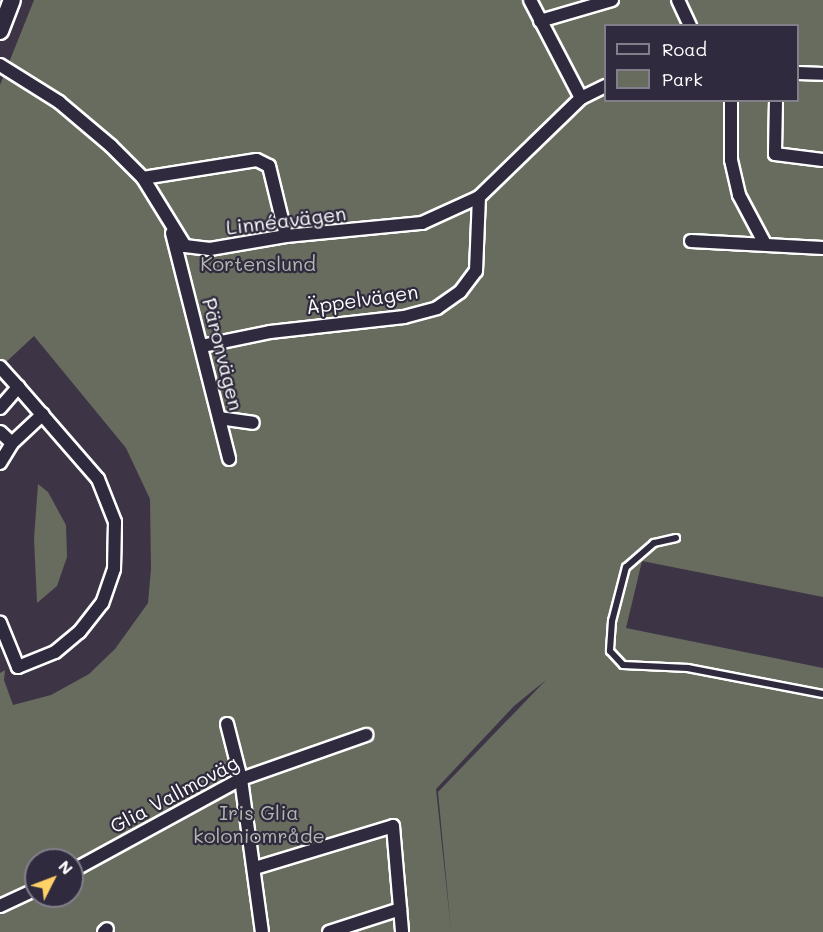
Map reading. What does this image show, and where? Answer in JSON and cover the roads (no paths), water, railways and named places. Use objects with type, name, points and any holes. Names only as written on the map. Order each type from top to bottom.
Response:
[{"type":"street","points":[[0,31],[12,0]]},
{"type":"street","points":[[530,0],[581,98]]},
{"type":"street","points":[[540,21],[612,0]]},
{"type":"street","points":[[678,0],[689,24]]},
{"type":"street","name":"Linnéavägen","points":[[0,64],[59,102],[144,178],[170,225],[185,246],[210,249],[286,236],[422,223],[479,197],[581,98],[604,87]]},
{"type":"street","points":[[799,73],[823,74]]},
{"type":"street","points":[[732,102],[733,171],[739,195],[765,244]]},
{"type":"street","points":[[776,102],[775,154],[823,160]]},
{"type":"street","points":[[144,178],[257,160],[269,166],[286,236]]},
{"type":"street","name":"Äppelvägen","points":[[202,346],[270,332],[404,317],[437,308],[460,292],[476,271],[480,243],[479,197]]},
{"type":"street","name":"Päronvägen","points":[[170,225],[229,459]]},
{"type":"street","points":[[691,241],[823,248]]},
{"type":"street","points":[[0,367],[83,458],[102,487],[115,522],[114,569],[102,603],[79,632],[55,652],[18,667],[0,623]]},
{"type":"street","points":[[0,408],[18,387]]},
{"type":"street","points":[[0,463],[12,443],[43,414]]},
{"type":"street","points":[[219,418],[254,423]]},
{"type":"street","points":[[0,432],[12,443]]},
{"type":"street","points":[[227,724],[242,779],[262,932]]},
{"type":"street","name":"Glia Vallmoväg","points":[[84,865],[242,779],[366,735]]},
{"type":"street","points":[[255,868],[393,826],[402,932]]},
{"type":"street","points":[[0,906],[24,895]]},
{"type":"street","points":[[329,932],[400,909]]},
{"type":"lane","points":[[676,538],[654,543],[627,567],[612,621],[610,651],[623,665],[688,668],[823,694]]},
{"type":"park label","name":"Kortenslund","points":[[258,263]]},
{"type":"park label","name":"Iris Glia koloniområde","points":[[259,824]]}]
